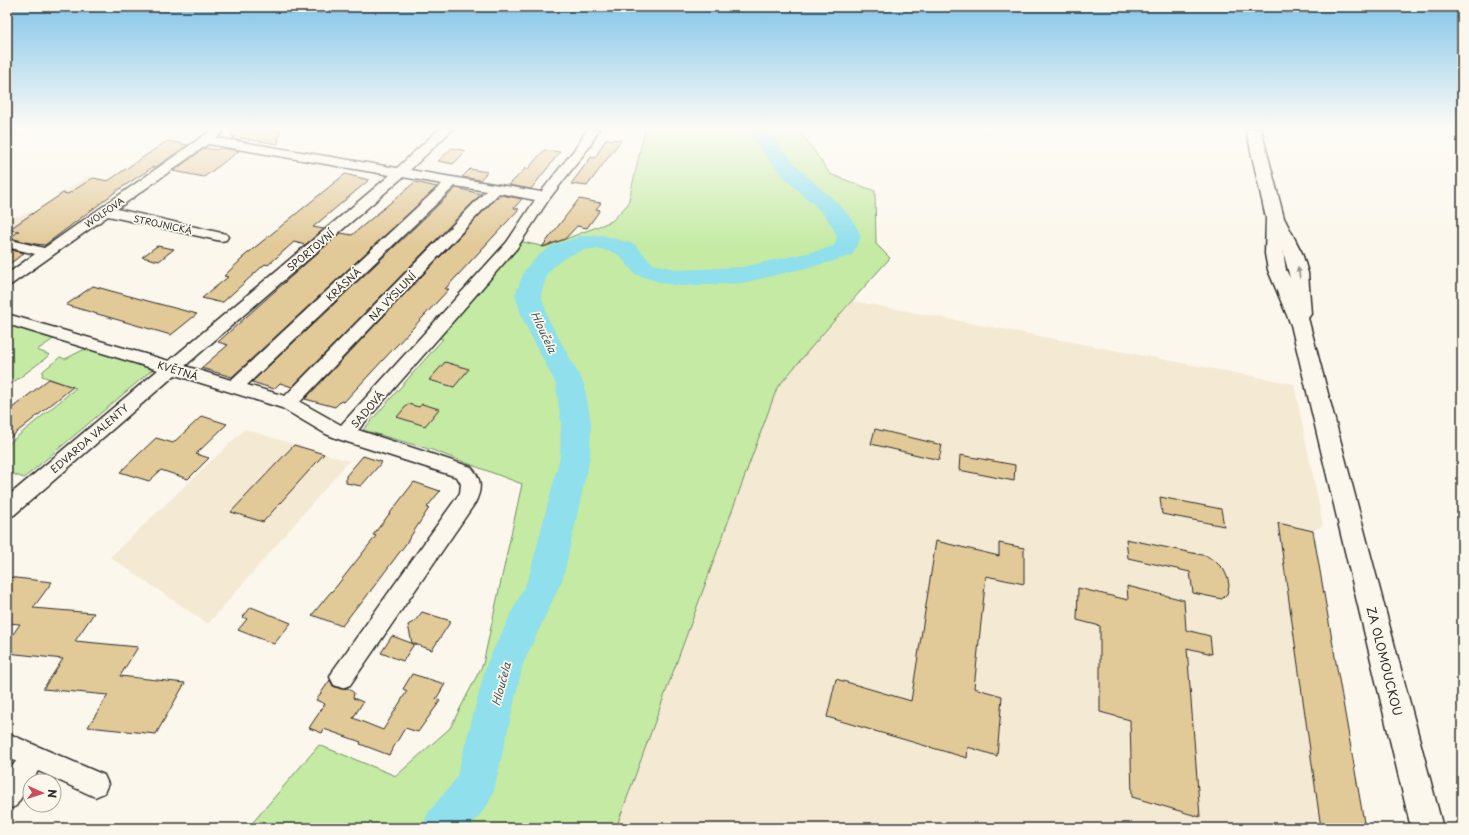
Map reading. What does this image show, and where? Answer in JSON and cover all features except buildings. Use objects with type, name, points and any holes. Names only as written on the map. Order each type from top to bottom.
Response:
[{"type":"main road","name":"ZA OLOMOUCKOU","points":[[1263,168],[1275,218],[1274,254],[1276,266],[1301,326],[1427,828]]},
{"type":"street","name":"WOLFOVA","points":[[7,281],[167,168]]},
{"type":"street","points":[[371,168],[544,197]]},
{"type":"street","name":"SPORTOVNÍ","points":[[171,368],[405,168]]},
{"type":"street","name":"SADOVÁ","points":[[342,678],[468,498],[472,485],[470,479],[464,472],[344,434],[512,245],[544,197],[567,168]]},
{"type":"street","name":"KRÁSNÁ","points":[[234,387],[452,182]]},
{"type":"street","name":"NA VÝSLUNÍ","points":[[288,403],[496,189]]},
{"type":"street","name":"STROJNICKÁ","points":[[105,211],[222,237]]},
{"type":"street","points":[[7,243],[48,253]]},
{"type":"street","name":"KVĚTNÁ","points":[[7,319],[288,403],[332,430],[344,434]]},
{"type":"street","name":"EDVARDA VALENTY","points":[[7,509],[171,368]]},
{"type":"street","points":[[7,745],[95,784]]},
{"type":"street","points":[[7,797],[33,757]]},
{"type":"shaded area","points":[[87,176],[128,184],[43,249],[7,241],[7,219],[36,211]]},
{"type":"shaded area","points":[[853,301],[1294,384],[1323,525],[1313,531],[1365,828],[616,828],[777,388],[826,330]]},
{"type":"shaded area","points":[[245,429],[349,461],[208,624],[110,557]]},
{"type":"green space","points":[[636,168],[826,168],[830,174],[875,191],[876,244],[890,258],[777,388],[616,828],[248,828],[319,745],[396,776],[450,728],[483,664],[522,484],[432,450],[363,430],[443,339],[435,337],[519,241],[545,247],[612,221],[628,204]]},
{"type":"green space","points":[[7,323],[55,338],[37,350],[50,355],[7,387]]},
{"type":"green space","points":[[93,349],[147,364],[153,369],[24,478],[7,472],[7,445],[76,388],[42,376],[43,371],[60,357],[65,359],[83,350]]},
{"type":"waterway","name":"Hloučela","points":[[443,828],[474,790],[505,663],[546,578],[575,457],[576,422],[570,384],[536,320],[528,295],[536,272],[547,260],[560,251],[580,243],[602,242],[626,249],[644,269],[662,275],[681,278],[742,275],[827,256],[844,250],[849,237],[845,226],[836,213],[788,168]]}]
